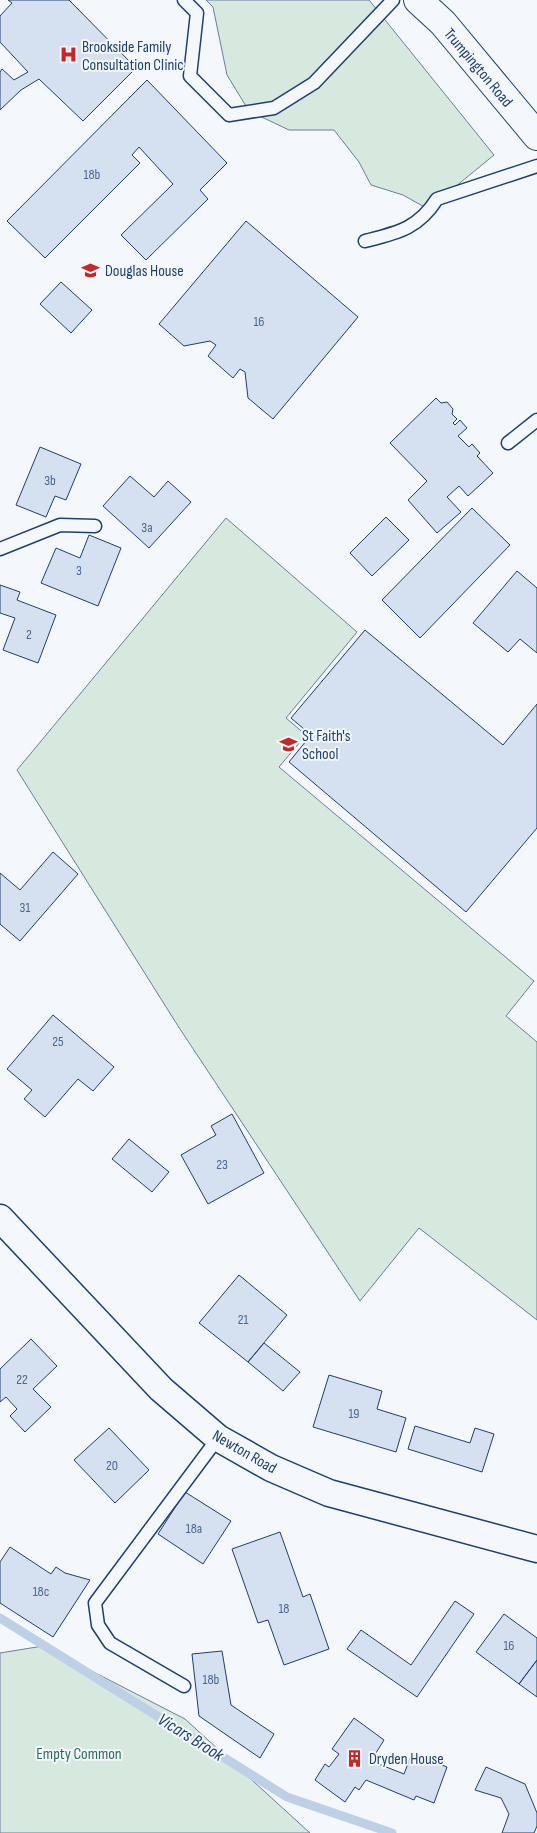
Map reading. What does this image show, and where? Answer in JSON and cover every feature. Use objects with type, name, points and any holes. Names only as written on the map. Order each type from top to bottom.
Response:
[{"type":"main road","name":"Trumpington Road","points":[[418,0],[442,23],[537,136]]},
{"type":"street","name":"Newton Road","points":[[0,1218],[161,1389],[218,1438],[271,1468],[329,1493],[537,1549]]},
{"type":"lane","points":[[184,0],[197,13],[190,76],[230,115],[274,108],[314,83],[393,0]]},
{"type":"lane","points":[[365,241],[396,234],[418,223],[429,212],[437,199],[537,166]]},
{"type":"lane","points":[[508,443],[537,420]]},
{"type":"lane","points":[[0,549],[60,525],[95,526]]},
{"type":"lane","points":[[184,1686],[110,1643],[98,1625],[95,1604],[218,1438]]},
{"type":"green space","points":[[206,0],[369,0],[494,155],[428,209],[403,195],[371,185],[359,162],[334,130],[289,130],[249,111],[227,75],[213,7]]},
{"type":"green space","points":[[226,518],[357,632],[286,718],[306,735],[279,767],[534,981],[506,1016],[537,1042],[537,1320],[419,1228],[360,1301],[178,1026],[17,770]]},
{"type":"green space","name":"Empty Common","points":[[43,1646],[185,1719],[310,1833],[0,1833],[0,1653]]},
{"type":"building","name":"Brookside Family Consultation Clinic","points":[[8,0],[69,0],[136,68],[83,121],[39,79],[21,90],[0,110],[0,72],[2,69],[14,80],[28,72],[0,42],[0,16],[12,3]]},
{"type":"building","name":"Douglas House","points":[[147,80],[227,163],[200,190],[208,199],[146,260],[121,235],[173,184],[139,147],[132,155],[140,163],[45,258],[7,221]]},
{"type":"building","points":[[246,221],[358,317],[273,419],[248,398],[245,372],[240,369],[233,378],[208,356],[216,345],[210,341],[184,346],[159,324]]},
{"type":"building","points":[[61,282],[92,310],[71,333],[40,304]]},
{"type":"building","points":[[436,398],[441,403],[447,402],[453,409],[452,414],[457,419],[453,423],[455,425],[460,420],[467,428],[458,436],[469,447],[472,444],[480,453],[477,456],[493,473],[468,496],[459,486],[447,497],[461,512],[437,533],[408,500],[427,481],[390,443]]},
{"type":"building","points":[[40,447],[81,464],[66,500],[55,496],[46,517],[16,505]]},
{"type":"building","points":[[130,476],[154,497],[168,481],[191,502],[149,548],[103,506]]},
{"type":"building","points":[[472,508],[510,545],[420,638],[382,600]]},
{"type":"building","points":[[386,517],[409,540],[372,576],[350,553]]},
{"type":"building","points":[[89,535],[121,548],[98,606],[41,583],[56,548],[80,558]]},
{"type":"building","points":[[517,571],[537,588],[537,653],[520,639],[508,652],[473,623]]},
{"type":"building","points":[[0,585],[20,592],[17,600],[56,615],[38,663],[3,650],[15,618],[0,613]]},
{"type":"building","points":[[365,630],[503,745],[537,704],[537,828],[466,912],[289,762],[311,735],[291,718]]},
{"type":"building","points":[[53,852],[78,874],[20,941],[0,924],[0,873],[20,890]]},
{"type":"building","points":[[53,1015],[114,1067],[93,1091],[78,1079],[45,1117],[24,1099],[32,1090],[7,1069]]},
{"type":"building","points":[[232,1114],[264,1173],[208,1204],[181,1155],[216,1135],[211,1126]]},
{"type":"building","points":[[129,1139],[169,1172],[152,1192],[112,1159]]},
{"type":"building","points":[[239,1275],[287,1315],[248,1362],[199,1323]]},
{"type":"building","points":[[31,1339],[57,1366],[33,1389],[51,1407],[25,1432],[10,1416],[17,1409],[6,1397],[0,1402],[0,1369]]},
{"type":"building","points":[[264,1343],[300,1372],[283,1391],[248,1362]]},
{"type":"building","points":[[329,1375],[382,1391],[377,1409],[406,1418],[396,1452],[313,1427]]},
{"type":"building","points":[[415,1426],[470,1443],[475,1428],[494,1434],[482,1472],[408,1449]]},
{"type":"building","points":[[109,1428],[149,1470],[115,1503],[74,1460]]},
{"type":"building","points":[[185,1492],[231,1521],[203,1564],[158,1534]]},
{"type":"building","points":[[280,1532],[303,1597],[310,1594],[329,1649],[284,1665],[268,1620],[258,1623],[232,1549]]},
{"type":"building","points":[[10,1547],[51,1574],[56,1567],[65,1573],[90,1580],[53,1637],[0,1603],[0,1562]]},
{"type":"building","points":[[455,1601],[474,1614],[417,1697],[347,1649],[361,1630],[411,1665]]},
{"type":"building","points":[[504,1614],[537,1638],[537,1660],[519,1684],[476,1652]]},
{"type":"building","points":[[222,1651],[231,1705],[274,1734],[260,1758],[199,1716],[192,1654]]},
{"type":"building","points":[[537,1660],[537,1697],[519,1684]]},
{"type":"building","name":"Dryden House","points":[[354,1718],[384,1740],[371,1761],[404,1774],[412,1753],[447,1767],[434,1803],[416,1796],[414,1800],[366,1780],[359,1790],[355,1787],[345,1802],[315,1780],[325,1764],[329,1767],[339,1754],[332,1749]]},
{"type":"building","points":[[486,1767],[525,1784],[537,1813],[537,1826],[534,1833],[502,1833],[509,1814],[501,1798],[475,1790]]},
{"type":"waterway","name":"Vicars Brook","points":[[0,1618],[287,1797],[392,1833]]},
{"type":"place","name":"Brookside Family Consultation Clinic","points":[[68,55]]},
{"type":"place","name":"Douglas House","points":[[91,270]]},
{"type":"place","name":"St Faith's School","points":[[288,744]]},
{"type":"place","name":"Dryden House","points":[[355,1758]]}]
